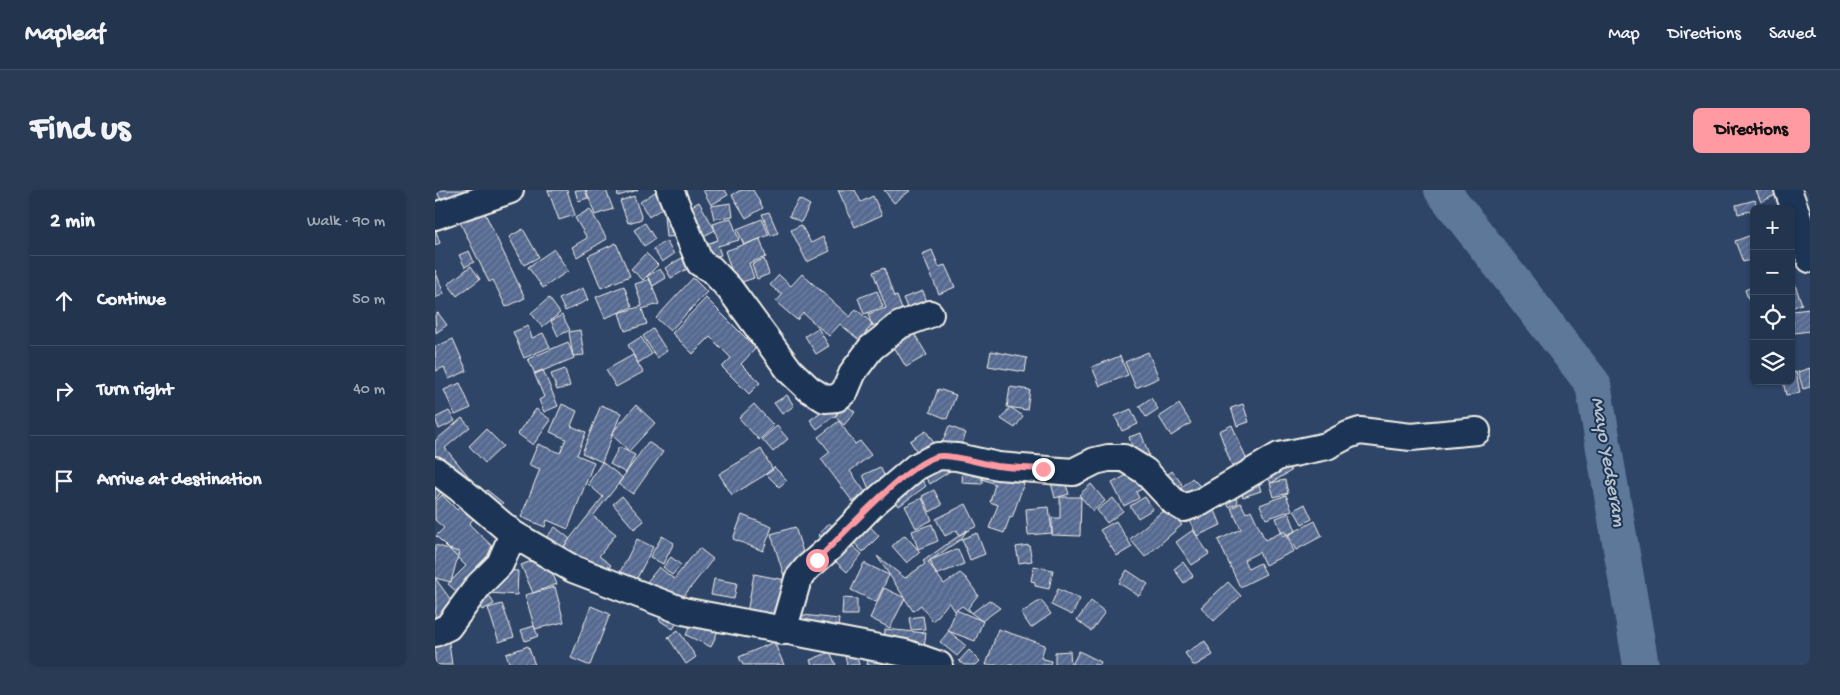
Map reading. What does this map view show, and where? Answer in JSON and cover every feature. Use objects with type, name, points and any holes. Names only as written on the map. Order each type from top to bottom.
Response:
[{"type":"street","points":[[435,216],[510,190]]},
{"type":"street","points":[[670,190],[700,263],[711,269],[729,288],[790,371],[809,389],[825,399],[837,398],[845,391],[853,372],[871,348],[900,325],[930,314]]},
{"type":"street","points":[[1788,190],[1810,259]]},
{"type":"street","points":[[783,631],[799,579],[807,568],[832,546],[875,502],[916,467],[938,456],[957,457],[998,466],[1073,472],[1095,461],[1108,458],[1125,458],[1145,471],[1174,502],[1184,508],[1201,502],[1279,456],[1327,446],[1360,431],[1411,437],[1477,432]]},
{"type":"street","points":[[435,470],[513,534],[573,569],[683,611],[905,653],[939,665]]},
{"type":"street","points":[[435,633],[448,627],[479,585],[500,564],[513,534]]},
{"type":"building","points":[[436,190],[471,190],[442,202]]},
{"type":"building","points":[[548,190],[567,190],[575,215],[559,220]]},
{"type":"building","points":[[575,190],[585,190],[588,198],[578,201]]},
{"type":"building","points":[[586,190],[606,190],[613,209],[595,215]]},
{"type":"building","points":[[617,190],[638,190],[618,196]]},
{"type":"building","points":[[658,190],[667,205],[649,217],[640,202]]},
{"type":"building","points":[[703,190],[725,190],[728,195],[711,205]]},
{"type":"building","points":[[741,190],[753,190],[763,208],[746,218],[732,195]]},
{"type":"building","points":[[838,190],[855,190],[861,202],[873,196],[882,215],[855,227]]},
{"type":"building","points":[[884,190],[911,190],[894,203]]},
{"type":"building","points":[[1756,190],[1781,190],[1782,192],[1761,202]]},
{"type":"building","points":[[634,196],[642,219],[628,223],[620,201]]},
{"type":"building","points":[[799,199],[810,205],[801,222],[789,216]]},
{"type":"building","points":[[1755,200],[1756,205],[1750,205],[1750,211],[1738,214],[1736,205]]},
{"type":"building","points":[[699,202],[715,230],[695,241],[679,213]]},
{"type":"building","points":[[731,203],[733,216],[714,219],[711,206]]},
{"type":"building","points":[[482,207],[525,298],[506,307],[493,280],[489,282],[458,218]]},
{"type":"building","points":[[590,209],[607,239],[577,257],[572,247],[587,238],[575,218]]},
{"type":"building","points":[[769,212],[778,233],[771,236],[762,214]]},
{"type":"building","points":[[680,214],[681,236],[666,237],[664,215]]},
{"type":"building","points":[[731,218],[739,240],[718,246],[721,255],[707,259],[703,245],[718,240],[713,224]]},
{"type":"building","points":[[762,219],[769,235],[744,245],[737,229]]},
{"type":"building","points":[[645,223],[655,239],[644,246],[634,230]]},
{"type":"building","points":[[801,225],[811,243],[823,237],[830,251],[807,262],[791,230]]},
{"type":"building","points":[[435,228],[440,243],[435,245]]},
{"type":"building","points":[[523,229],[539,257],[524,265],[509,237]]},
{"type":"building","points":[[1750,235],[1750,260],[1743,262],[1735,241]]},
{"type":"building","points":[[760,239],[766,257],[749,263],[754,278],[736,284],[725,251]]},
{"type":"building","points":[[666,241],[674,254],[662,262],[653,249]]},
{"type":"building","points":[[616,243],[630,276],[601,288],[588,256]]},
{"type":"building","points":[[554,249],[568,271],[543,288],[528,267]]},
{"type":"building","points":[[932,250],[939,267],[945,265],[955,287],[939,294],[922,254]]},
{"type":"building","points":[[469,251],[474,262],[465,267],[459,255]]},
{"type":"building","points":[[646,253],[658,265],[643,280],[631,269]]},
{"type":"building","points":[[690,253],[696,264],[671,278],[665,268]]},
{"type":"building","points":[[764,259],[769,274],[757,279],[752,264]]},
{"type":"building","points":[[471,266],[480,279],[457,296],[448,284]]},
{"type":"building","points":[[884,268],[894,297],[897,296],[904,315],[872,326],[868,314],[886,308],[873,272]]},
{"type":"building","points":[[660,269],[666,278],[653,286],[647,276]]},
{"type":"building","points":[[435,270],[444,294],[435,298]]},
{"type":"building","points":[[802,274],[850,317],[856,309],[873,324],[859,340],[840,324],[829,336],[803,313],[797,320],[776,302],[782,295],[770,285],[779,275],[791,286]]},
{"type":"building","points":[[693,278],[707,292],[670,331],[656,318]]},
{"type":"building","points":[[650,279],[659,304],[642,309],[647,324],[625,331],[619,313],[642,306],[635,284]]},
{"type":"building","points":[[1795,285],[1802,304],[1795,307]]},
{"type":"building","points":[[624,286],[632,307],[605,318],[596,297]]},
{"type":"building","points":[[583,288],[588,300],[565,311],[559,299]]},
{"type":"building","points":[[1750,288],[1750,304],[1745,290]]},
{"type":"building","points":[[877,291],[883,307],[864,314],[858,298]]},
{"type":"building","points":[[923,291],[927,302],[908,310],[903,298]]},
{"type":"building","points":[[549,298],[560,313],[542,327],[531,313]]},
{"type":"building","points":[[706,298],[756,348],[741,364],[760,383],[749,394],[722,367],[731,358],[710,337],[693,354],[672,333]]},
{"type":"building","points":[[1810,309],[1810,331],[1795,333],[1795,311]]},
{"type":"building","points":[[438,313],[447,325],[436,333],[435,315]]},
{"type":"building","points":[[562,315],[570,330],[558,336],[551,321]]},
{"type":"building","points":[[908,323],[927,355],[906,367],[887,335]]},
{"type":"building","points":[[528,326],[532,338],[543,333],[550,347],[524,358],[513,332]]},
{"type":"building","points":[[818,328],[829,346],[816,354],[805,336]]},
{"type":"building","points":[[653,329],[667,351],[657,358],[643,336]]},
{"type":"building","points":[[580,330],[584,355],[573,356],[569,332]]},
{"type":"building","points":[[641,337],[652,354],[638,363],[628,345]]},
{"type":"building","points":[[453,339],[467,371],[449,379],[444,367],[436,371],[435,347]]},
{"type":"building","points":[[568,342],[574,358],[535,374],[528,359]]},
{"type":"building","points":[[991,351],[1027,358],[1025,372],[988,366]]},
{"type":"building","points":[[1148,352],[1159,378],[1136,388],[1125,362]]},
{"type":"building","points":[[633,355],[643,372],[616,387],[606,370]]},
{"type":"building","points":[[1120,356],[1128,375],[1100,386],[1092,367]]},
{"type":"building","points":[[1810,368],[1810,387],[1803,389],[1798,372]]},
{"type":"building","points":[[565,369],[570,386],[557,390],[551,374]]},
{"type":"building","points":[[543,370],[558,406],[544,412],[539,400],[544,397],[534,373]]},
{"type":"building","points":[[1795,372],[1800,393],[1786,395],[1784,385],[1795,385]]},
{"type":"building","points":[[460,383],[471,408],[455,415],[444,390]]},
{"type":"building","points":[[1010,387],[1030,390],[1027,410],[1007,407]]},
{"type":"building","points":[[938,389],[956,395],[947,419],[930,412]]},
{"type":"building","points":[[787,395],[794,406],[782,414],[774,403]]},
{"type":"building","points":[[1151,398],[1158,409],[1146,417],[1139,406]]},
{"type":"building","points":[[562,404],[577,411],[571,426],[586,432],[577,455],[594,462],[568,529],[547,520],[545,527],[521,517],[540,469],[529,465],[538,444],[560,453],[566,439],[550,432]]},
{"type":"building","points":[[754,404],[774,426],[759,440],[739,418]]},
{"type":"building","points":[[845,404],[855,412],[844,425],[835,417]]},
{"type":"building","points":[[1179,404],[1191,423],[1171,436],[1159,417]]},
{"type":"building","points":[[1243,404],[1249,422],[1237,426],[1231,408]]},
{"type":"building","points":[[601,405],[621,413],[602,462],[582,453]]},
{"type":"building","points":[[636,405],[655,423],[629,451],[611,434]]},
{"type":"building","points":[[830,405],[837,414],[817,429],[810,420]]},
{"type":"building","points":[[1010,407],[1023,416],[1015,428],[1001,419]]},
{"type":"building","points":[[536,409],[551,420],[533,445],[518,434]]},
{"type":"building","points":[[1131,409],[1138,424],[1122,431],[1115,416]]},
{"type":"building","points":[[449,411],[455,421],[439,429],[435,418]]},
{"type":"building","points":[[462,418],[470,427],[445,448],[470,478],[460,487],[435,458],[435,441]]},
{"type":"building","points":[[839,421],[855,444],[860,441],[871,455],[850,471],[865,492],[853,502],[821,459],[830,452],[818,437]]},
{"type":"building","points":[[1232,425],[1248,463],[1233,469],[1219,431]]},
{"type":"building","points":[[777,426],[788,439],[773,452],[762,439]]},
{"type":"building","points":[[949,426],[966,433],[958,453],[941,445]]},
{"type":"building","points":[[486,429],[503,446],[485,463],[469,446]]},
{"type":"building","points":[[926,431],[937,448],[921,458],[910,441]]},
{"type":"building","points":[[1141,433],[1149,455],[1136,459],[1129,437]]},
{"type":"building","points":[[648,442],[663,452],[633,494],[618,484]]},
{"type":"building","points":[[619,447],[635,455],[626,473],[610,464]]},
{"type":"building","points":[[761,449],[773,470],[732,495],[719,474]]},
{"type":"building","points":[[1279,453],[1291,471],[1271,483],[1260,465]]},
{"type":"building","points":[[602,462],[623,478],[593,516],[616,534],[599,556],[611,565],[603,576],[564,546],[603,497],[588,484]]},
{"type":"building","points":[[963,462],[982,463],[982,484],[962,483]]},
{"type":"building","points":[[958,466],[930,484],[921,471]]},
{"type":"building","points":[[774,467],[787,480],[779,487],[766,474]]},
{"type":"building","points":[[880,467],[887,481],[869,489],[863,475]]},
{"type":"building","points":[[987,467],[1025,480],[1012,518],[1010,517],[1004,533],[989,528],[998,505],[990,502],[995,484],[982,479]]},
{"type":"building","points":[[1254,469],[1261,491],[1243,497],[1236,475]]},
{"type":"building","points":[[1143,470],[1150,485],[1136,492],[1139,498],[1124,506],[1112,483],[1127,475],[1129,478]]},
{"type":"building","points":[[1172,471],[1182,484],[1173,491],[1163,478]]},
{"type":"building","points":[[917,473],[926,486],[899,506],[890,493]]},
{"type":"building","points":[[1192,478],[1203,489],[1187,504],[1176,493]]},
{"type":"building","points":[[1064,479],[1069,494],[1055,498],[1051,483]]},
{"type":"building","points":[[1285,480],[1288,493],[1274,497],[1270,483]]},
{"type":"building","points":[[1091,484],[1105,501],[1093,511],[1079,495]]},
{"type":"building","points":[[435,486],[442,491],[435,500]]},
{"type":"building","points":[[487,490],[503,503],[494,513],[479,499]]},
{"type":"building","points":[[934,490],[942,505],[930,512],[922,496]]},
{"type":"building","points":[[1233,491],[1238,503],[1229,507],[1223,495]]},
{"type":"building","points":[[442,495],[457,510],[462,505],[475,517],[469,524],[497,551],[457,592],[448,584],[466,566],[436,536],[444,528],[435,520],[435,502]]},
{"type":"building","points":[[1286,495],[1292,510],[1266,519],[1260,505]]},
{"type":"building","points":[[622,496],[644,521],[634,529],[613,504]]},
{"type":"building","points":[[1060,497],[1081,497],[1080,536],[1052,535],[1052,518],[1060,518]]},
{"type":"building","points":[[1145,497],[1153,509],[1138,518],[1130,506]]},
{"type":"building","points":[[922,498],[932,520],[916,528],[905,506]]},
{"type":"building","points":[[1113,498],[1123,511],[1107,523],[1097,510]]},
{"type":"building","points":[[1212,503],[1221,525],[1197,536],[1187,514]]},
{"type":"building","points":[[1241,503],[1246,513],[1251,510],[1265,540],[1285,531],[1294,551],[1265,565],[1259,552],[1244,560],[1248,569],[1260,563],[1266,574],[1240,587],[1218,540],[1241,529],[1231,508]]},
{"type":"building","points":[[966,504],[977,526],[959,535],[957,530],[945,536],[936,519]]},
{"type":"building","points":[[1305,504],[1312,519],[1302,524],[1294,510]]},
{"type":"building","points":[[1049,507],[1052,533],[1028,535],[1026,509]]},
{"type":"building","points":[[1167,507],[1182,525],[1145,557],[1130,539]]},
{"type":"building","points":[[1289,513],[1296,531],[1283,536],[1276,518]]},
{"type":"building","points":[[742,515],[772,527],[763,551],[733,539]]},
{"type":"building","points":[[860,516],[879,536],[863,552],[844,532]]},
{"type":"building","points":[[1116,521],[1132,547],[1117,556],[1100,530]]},
{"type":"building","points":[[1315,521],[1322,536],[1296,550],[1288,535]]},
{"type":"building","points":[[829,523],[837,530],[826,542],[818,535]]},
{"type":"building","points":[[932,524],[938,541],[918,549],[912,531]]},
{"type":"building","points":[[555,527],[570,539],[559,552],[544,540]]},
{"type":"building","points":[[795,527],[808,568],[784,576],[771,534]]},
{"type":"building","points":[[967,530],[961,539],[928,562],[944,584],[960,573],[966,578],[978,595],[968,608],[972,613],[989,600],[1000,608],[982,621],[962,606],[955,611],[949,602],[932,621],[921,605],[913,611],[877,556],[905,578],[925,564],[923,561]]},
{"type":"building","points":[[1193,530],[1209,554],[1192,565],[1176,542]]},
{"type":"building","points":[[977,533],[985,554],[970,560],[962,539]]},
{"type":"building","points":[[840,535],[862,554],[847,572],[825,552]]},
{"type":"building","points":[[905,535],[920,552],[907,563],[892,546]]},
{"type":"building","points":[[662,536],[674,543],[663,564],[650,557]]},
{"type":"building","points":[[637,539],[653,547],[634,584],[618,576]]},
{"type":"building","points":[[435,545],[459,552],[451,582],[435,578]]},
{"type":"building","points":[[1029,545],[1032,561],[1019,563],[1016,547]]},
{"type":"building","points":[[699,548],[713,559],[676,606],[647,582],[659,567],[674,579]]},
{"type":"building","points":[[958,549],[964,564],[936,575],[930,560]]},
{"type":"building","points":[[545,556],[557,584],[533,593],[521,565]]},
{"type":"building","points":[[671,557],[681,565],[672,575],[663,567]]},
{"type":"building","points":[[1183,562],[1193,576],[1184,583],[1174,569]]},
{"type":"building","points":[[864,563],[889,575],[876,602],[851,590]]},
{"type":"building","points":[[1034,566],[1053,570],[1049,589],[1035,586],[1035,582],[1031,581]]},
{"type":"building","points":[[490,569],[518,571],[517,595],[489,593]]},
{"type":"building","points":[[1127,570],[1148,584],[1139,596],[1119,583]]},
{"type":"building","points":[[754,574],[790,581],[782,625],[746,618]]},
{"type":"building","points":[[435,578],[456,607],[438,621],[435,617]]},
{"type":"building","points":[[714,579],[737,583],[734,599],[711,595]]},
{"type":"building","points":[[1228,582],[1241,596],[1214,621],[1201,607]]},
{"type":"building","points":[[555,587],[564,622],[535,629],[525,595]]},
{"type":"building","points":[[884,588],[905,598],[890,628],[870,618]]},
{"type":"building","points":[[1058,589],[1080,599],[1072,615],[1051,605]]},
{"type":"building","points":[[487,591],[494,604],[482,610],[475,597]]},
{"type":"building","points":[[843,598],[857,599],[857,615],[842,615]]},
{"type":"building","points":[[1041,600],[1051,614],[1031,628],[1021,613]]},
{"type":"building","points":[[1091,601],[1105,612],[1091,631],[1077,620]]},
{"type":"building","points":[[502,604],[514,637],[499,642],[488,608]]},
{"type":"building","points":[[591,606],[610,614],[590,665],[588,665],[571,658]]},
{"type":"building","points":[[666,608],[681,617],[673,629],[659,620]]},
{"type":"building","points":[[956,610],[983,621],[975,641],[948,631]]},
{"type":"building","points":[[794,614],[839,619],[837,635],[793,630]]},
{"type":"building","points":[[923,616],[925,629],[911,630],[909,618]]},
{"type":"building","points":[[693,619],[718,631],[711,647],[686,635]]},
{"type":"building","points":[[534,626],[538,636],[525,641],[521,630]]},
{"type":"building","points":[[447,629],[452,665],[435,665],[435,630]]},
{"type":"building","points":[[885,629],[926,633],[924,648],[884,644]]},
{"type":"building","points":[[998,629],[1045,645],[1041,658],[1051,661],[1050,665],[986,665]]},
{"type":"building","points":[[678,630],[696,657],[686,664],[668,637]]},
{"type":"building","points":[[949,631],[966,646],[957,656],[940,642]]},
{"type":"building","points":[[1205,641],[1213,655],[1193,665],[1185,653]]},
{"type":"building","points":[[774,642],[784,665],[743,665],[739,657]]},
{"type":"building","points":[[528,646],[535,665],[510,665],[506,654]]},
{"type":"building","points":[[969,650],[980,661],[976,665],[964,665],[959,661]]},
{"type":"building","points":[[1070,651],[1071,665],[1055,665],[1055,652]]},
{"type":"building","points":[[1079,651],[1101,662],[1100,665],[1072,665]]},
{"type":"building","points":[[830,652],[836,665],[812,665],[810,660]]},
{"type":"building","points":[[856,653],[859,665],[847,665],[845,656]]},
{"type":"building","points":[[869,655],[903,665],[867,665]]},
{"type":"waterway","name":"Mayo Yedseram","points":[[1442,190],[1593,384],[1641,665]]},
{"type":"route","points":[[817,560],[875,502],[916,467],[938,456],[957,457],[998,466],[1043,469]]}]
